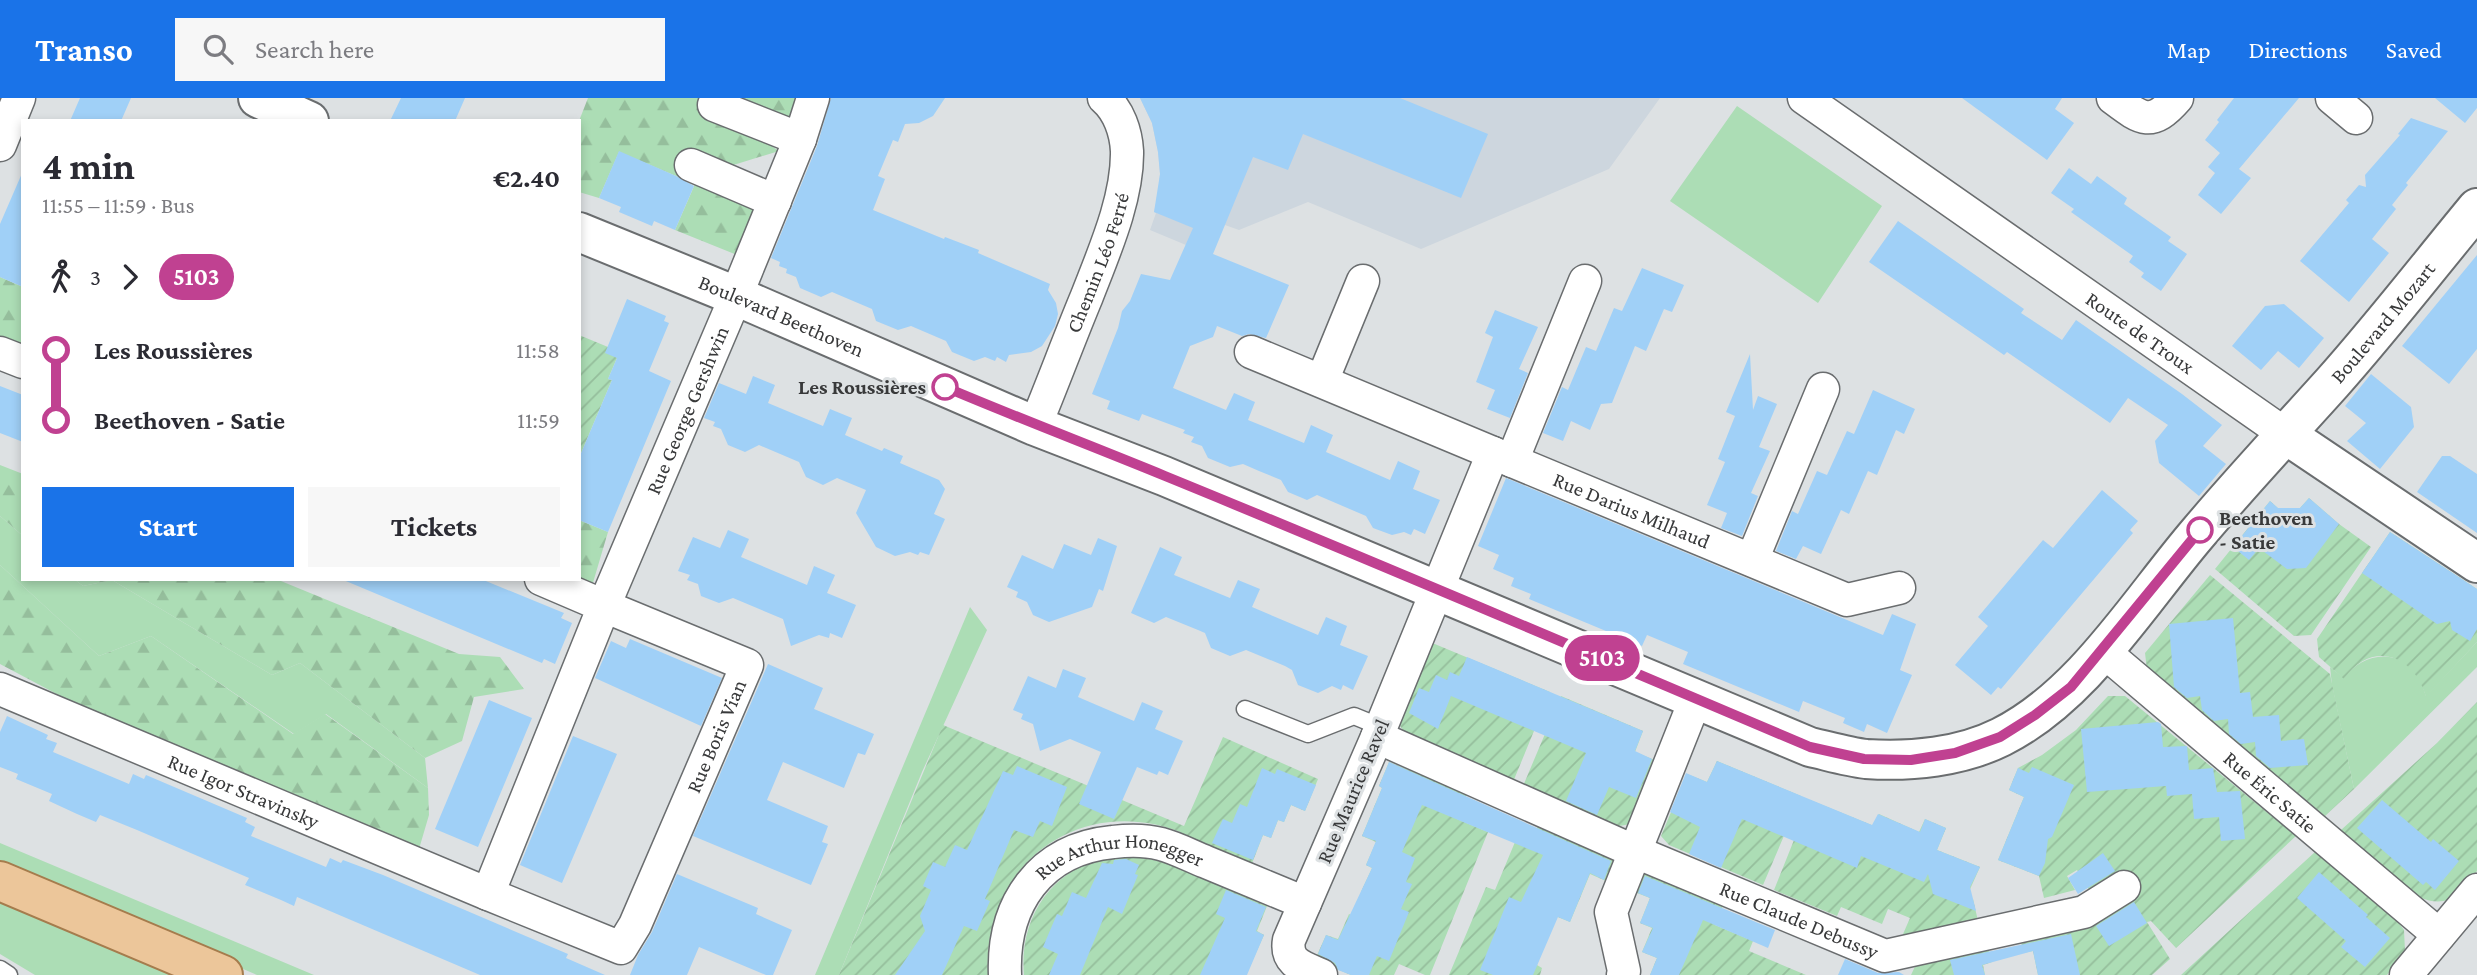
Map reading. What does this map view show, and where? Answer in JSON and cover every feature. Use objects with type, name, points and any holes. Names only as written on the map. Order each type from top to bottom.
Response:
[{"type":"main road","points":[[0,881],[223,975]]},
{"type":"street","points":[[0,145],[19,98]]},
{"type":"street","name":"Rue George Gershwin","points":[[604,606],[736,296],[800,139],[813,98]]},
{"type":"street","name":"Chemin Léo Ferré","points":[[1035,426],[1107,243],[1125,180],[1125,135],[1119,119],[1104,98]]},
{"type":"street","name":"Route de Troux","points":[[1804,98],[2285,434],[2477,563]]},
{"type":"street","points":[[2113,98],[2138,117],[2148,118],[2164,113],[2177,98]]},
{"type":"street","points":[[714,105],[800,139]]},
{"type":"street","points":[[691,164],[775,201]]},
{"type":"street","name":"Boulevard Mozart","points":[[2285,434],[2332,382],[2477,208]]},
{"type":"street","name":"Boulevard Beethoven","points":[[581,233],[736,296],[1035,426],[1164,476],[1810,747],[1864,759],[1911,760],[1955,753],[2000,737],[2035,715],[2071,687],[2189,542],[2285,434]]},
{"type":"street","points":[[1322,381],[1363,281]]},
{"type":"street","points":[[1502,457],[1585,281]]},
{"type":"street","name":"Rue Darius Milhaud","points":[[1251,352],[1847,600],[1899,588]]},
{"type":"street","points":[[0,353],[21,361]]},
{"type":"street","points":[[1752,561],[1823,389]]},
{"type":"street","name":"Rue Maurice Ravel","points":[[1321,975],[1296,964],[1287,949],[1289,940],[1379,732],[1436,590],[1502,457]]},
{"type":"street","points":[[488,894],[604,606],[546,581]]},
{"type":"street","name":"Rue Boris Vian","points":[[604,606],[747,665],[635,925],[621,948]]},
{"type":"street","name":"Rue Éric Satie","points":[[2102,650],[2463,917]]},
{"type":"street","name":"Rue Igor Stravinsky","points":[[0,690],[621,948]]},
{"type":"street","points":[[1623,975],[1611,912],[1696,698]]},
{"type":"street","name":"Rue Claude Debussy","points":[[1379,732],[1636,852],[1885,956],[2084,912],[2124,887]]},
{"type":"street","name":"Rue Arthur Honegger","points":[[1005,975],[1004,951],[1010,924],[1022,895],[1042,872],[1067,853],[1095,844],[1129,840],[1161,844],[1305,903]]},
{"type":"street","points":[[2418,971],[2463,917]]},
{"type":"lane","points":[[1245,709],[1308,734],[1354,716],[1379,732]]},
{"type":"lane","points":[[0,895],[69,910]]},
{"type":"lane","points":[[0,969],[9,975]]},
{"type":"shaded area","points":[[1140,98],[1660,98],[1609,169],[1421,249],[1308,202],[1239,230],[1225,225],[1186,245],[1150,230],[1156,213],[1160,174],[1152,123]]},
{"type":"green space","points":[[588,98],[809,98],[819,123],[738,124],[779,151],[727,167],[756,207],[742,257],[675,230],[695,184],[619,152],[599,198],[581,193],[580,119]]},
{"type":"green space","points":[[1737,106],[1882,206],[1818,303],[1670,201]]},
{"type":"green space","points":[[0,277],[21,286],[21,354],[0,343]]},
{"type":"green space","points":[[581,336],[608,347],[617,358],[608,379],[612,380],[581,453]]},
{"type":"green space","points":[[0,465],[21,473],[21,534],[0,516]]},
{"type":"green space","points":[[2309,498],[2371,547],[2311,635],[2294,636],[2215,569],[2270,501],[2280,510],[2300,508]]},
{"type":"green space","points":[[0,516],[21,534],[21,581],[77,581],[83,586],[114,581],[272,675],[300,663],[425,758],[428,788],[326,714],[294,734],[151,636],[99,656],[0,565]]},
{"type":"green space","points":[[581,521],[608,532],[592,586],[581,580]]},
{"type":"green space","points":[[2390,532],[2477,589],[2477,642],[2426,697],[2412,671],[2391,657],[2367,659],[2344,679],[2319,657],[2317,639]]},
{"type":"green space","points":[[0,565],[99,656],[151,636],[293,734],[325,714],[428,788],[429,815],[419,849],[104,719],[0,664]]},
{"type":"green space","points":[[2210,575],[2330,674],[2354,789],[2325,816],[2147,670],[2145,653]]},
{"type":"green space","points":[[77,581],[107,581],[83,586]]},
{"type":"green space","points":[[114,581],[281,581],[459,654],[500,657],[524,689],[474,697],[462,741],[425,758],[300,663],[272,675]]},
{"type":"green space","points":[[970,607],[987,630],[922,772],[839,975],[815,975]]},
{"type":"green space","points":[[1430,642],[1550,692],[1513,782],[1410,739],[1397,722]]},
{"type":"green space","points":[[2477,642],[2477,667],[2354,789],[2330,667],[2344,678],[2368,659],[2397,659],[2415,672],[2426,696]]},
{"type":"green space","points":[[1561,696],[1643,731],[1635,752],[1657,761],[1631,824],[1619,826],[1523,786]]},
{"type":"green space","points":[[2108,696],[2125,696],[2296,836],[2176,948],[2151,921],[2147,922],[2170,959],[2152,975],[2038,975],[2033,951],[2023,953],[2019,931],[2095,923],[2132,900],[2091,893],[2077,870],[2067,876],[2075,890],[2044,898],[2039,876],[1998,860],[2024,797],[2009,790],[2018,768],[2042,755],[2076,730]]},
{"type":"green space","points":[[2477,702],[2477,871],[2452,897],[2438,902],[2429,901],[2419,897],[2341,830],[2437,743]]},
{"type":"green space","points":[[943,725],[1184,826],[1223,737],[1318,779],[1305,811],[1291,805],[1284,822],[1278,820],[1271,838],[1263,835],[1251,866],[1179,836],[1180,832],[1142,822],[1106,823],[1073,831],[1044,848],[1019,872],[1001,901],[990,936],[988,975],[839,975]]},
{"type":"green space","points":[[1717,761],[1801,796],[1763,885],[1669,845],[1661,836],[1687,774],[1707,782]]},
{"type":"green space","points":[[1389,762],[1467,794],[1457,819],[1488,832],[1430,975],[1399,964],[1394,975],[1351,975],[1315,960],[1326,935],[1338,939],[1349,914],[1360,919],[1361,892],[1372,868],[1366,865],[1376,842],[1362,836],[1382,788],[1379,786]]},
{"type":"green space","points":[[1810,800],[1874,826],[1879,814],[1919,832],[1925,819],[1946,828],[1937,850],[1980,867],[1967,896],[1973,899],[1978,921],[1946,930],[1929,929],[1927,934],[1900,941],[1910,918],[1888,909],[1882,924],[1841,907],[1837,916],[1774,890]]},
{"type":"green space","points":[[1539,823],[1617,856],[1606,881],[1590,874],[1570,922],[1553,915],[1537,965],[1542,968],[1540,975],[1449,975],[1486,887],[1495,890],[1515,842],[1529,848]]},
{"type":"green space","points":[[0,843],[314,975],[257,975],[0,865]]},
{"type":"green space","points":[[2315,852],[2404,930],[2405,951],[2387,975],[2181,975]]},
{"type":"green space","points":[[1135,856],[1167,863],[1267,906],[1257,931],[1264,935],[1246,975],[1024,975],[1026,936],[1032,918],[1052,887],[1083,865],[1106,857]]},
{"type":"green space","points":[[1647,868],[1725,901],[1715,925],[1753,941],[1749,951],[1806,975],[1650,975],[1657,958],[1642,952],[1652,928],[1640,923],[1650,898],[1637,893]]},
{"type":"green space","points":[[0,903],[59,919],[197,975],[35,975],[0,954]]},
{"type":"green space","points":[[1986,940],[1992,962],[1983,965],[1985,975],[1911,975],[1920,956]]},
{"type":"building","points":[[80,98],[131,98],[122,119],[71,119]]},
{"type":"building","points":[[401,98],[465,98],[456,119],[391,119]]},
{"type":"building","points":[[831,98],[945,98],[933,116],[919,123],[905,124],[898,142],[893,140],[878,176],[885,179],[873,210],[979,250],[978,253],[1050,284],[1048,290],[1056,303],[1058,314],[1055,326],[1042,346],[1031,352],[1009,355],[1006,362],[997,357],[995,361],[985,357],[974,361],[952,352],[946,341],[911,326],[898,330],[876,321],[872,309],[832,292],[821,297],[800,288],[796,277],[786,273],[787,269],[779,266],[780,262],[771,258],[817,146]]},
{"type":"building","points":[[1140,98],[1400,98],[1488,134],[1461,198],[1303,134],[1288,170],[1253,157],[1213,254],[1289,285],[1266,338],[1249,334],[1242,336],[1217,326],[1213,337],[1190,346],[1173,388],[1226,410],[1234,393],[1255,402],[1248,420],[1304,443],[1311,425],[1333,435],[1326,452],[1390,480],[1398,461],[1420,471],[1413,489],[1440,500],[1425,534],[1414,529],[1411,535],[1404,532],[1392,535],[1373,528],[1366,516],[1317,495],[1307,500],[1288,492],[1281,480],[1243,464],[1230,467],[1208,458],[1202,446],[1191,442],[1194,437],[1183,433],[1185,430],[1142,414],[1139,421],[1107,409],[1110,401],[1092,394],[1122,311],[1130,301],[1141,274],[1170,280],[1193,228],[1154,212],[1160,174],[1158,152],[1152,123]]},
{"type":"building","points":[[1962,98],[2062,98],[2055,109],[2074,123],[2047,160]]},
{"type":"building","points":[[2234,98],[2299,98],[2239,169],[2251,178],[2221,214],[2198,195],[2215,173],[2208,167],[2220,153],[2205,140]]},
{"type":"building","points":[[2435,98],[2477,98],[2477,108],[2465,123]]},
{"type":"building","points":[[2411,118],[2448,131],[2406,183],[2408,185],[2392,205],[2396,209],[2372,239],[2389,253],[2349,302],[2300,261],[2349,203],[2346,200],[2359,185],[2366,187],[2365,175],[2400,135],[2398,134]]},
{"type":"building","points":[[619,151],[694,186],[675,230],[654,221],[652,226],[619,212],[621,207],[599,198]]},
{"type":"building","points":[[2069,168],[2091,184],[2097,176],[2127,198],[2124,204],[2171,237],[2168,241],[2187,254],[2161,291],[2141,277],[2144,273],[2129,262],[2133,256],[2071,212],[2074,209],[2051,193]]},
{"type":"building","points":[[21,176],[21,286],[0,277],[0,224]]},
{"type":"building","points":[[1898,221],[2024,309],[2021,313],[2062,340],[2076,320],[2182,394],[2222,425],[2203,446],[2226,464],[2199,496],[2159,463],[2155,441],[2168,425],[2128,398],[2110,423],[2007,352],[2004,355],[1869,262]]},
{"type":"building","points":[[2477,255],[2477,349],[2449,384],[2402,346]]},
{"type":"building","points":[[1642,268],[1684,285],[1672,312],[1664,309],[1646,351],[1635,346],[1612,403],[1601,404],[1590,430],[1571,421],[1563,441],[1543,433],[1562,387],[1568,390],[1586,347],[1596,351],[1614,308],[1622,311]]},
{"type":"building","points":[[627,299],[666,316],[664,321],[669,323],[649,371],[671,381],[608,532],[581,521],[581,453],[612,380],[608,379],[617,358],[605,353]]},
{"type":"building","points":[[2284,304],[2324,338],[2299,368],[2278,351],[2261,370],[2232,346],[2265,306]]},
{"type":"building","points":[[1495,310],[1538,327],[1519,369],[1528,373],[1510,418],[1487,409],[1495,390],[1476,382],[1493,337],[1485,333]]},
{"type":"building","points":[[1750,354],[1753,410],[1758,396],[1777,404],[1759,447],[1770,451],[1751,493],[1758,496],[1742,536],[1721,528],[1727,513],[1707,505],[1725,462],[1718,459],[1735,416],[1726,412]]},
{"type":"building","points":[[2371,374],[2411,407],[2414,427],[2380,469],[2347,441],[2366,423],[2345,406]]},
{"type":"building","points":[[753,376],[775,385],[768,403],[823,426],[830,409],[852,418],[845,435],[882,451],[884,448],[903,456],[900,463],[939,480],[945,489],[934,514],[945,519],[929,555],[910,552],[895,556],[876,547],[856,513],[866,490],[837,478],[823,485],[806,477],[799,462],[759,445],[745,452],[728,445],[721,429],[713,426],[715,422],[704,418],[719,383],[746,394]]},
{"type":"building","points":[[0,386],[21,394],[21,441],[0,433]]},
{"type":"building","points":[[1873,390],[1915,409],[1904,434],[1896,430],[1877,475],[1868,471],[1849,514],[1841,510],[1821,554],[1803,546],[1796,559],[1776,551],[1792,511],[1798,514],[1817,471],[1827,475],[1847,431],[1854,434]]},
{"type":"building","points":[[2442,456],[2450,456],[2477,474],[2477,533],[2417,492]]},
{"type":"building","points":[[1506,478],[1883,635],[1892,614],[1916,624],[1900,670],[1912,675],[1887,733],[1867,724],[1864,732],[1843,723],[1845,718],[1803,701],[1799,712],[1683,664],[1688,652],[1647,635],[1642,646],[1529,599],[1531,594],[1511,586],[1514,578],[1493,569],[1499,555],[1478,546]]},
{"type":"building","points":[[2102,490],[2138,521],[2130,530],[2133,533],[2001,689],[1998,687],[1991,695],[1955,665],[1988,626],[1978,617],[2043,540],[2053,548]]},
{"type":"building","points":[[2309,498],[2339,524],[2306,568],[2287,569],[2259,548],[2249,560],[2233,547],[2270,501],[2278,508],[2300,508]]},
{"type":"building","points":[[728,530],[749,539],[741,557],[807,585],[814,566],[835,575],[827,593],[856,605],[842,638],[830,633],[829,638],[819,635],[791,646],[783,619],[733,598],[719,603],[701,596],[698,584],[687,580],[690,575],[678,571],[693,537],[720,548]]},
{"type":"building","points":[[2390,532],[2477,589],[2477,629],[2470,641],[2452,630],[2450,621],[2437,624],[2362,573]]},
{"type":"building","points":[[1098,538],[1117,546],[1103,591],[1099,589],[1092,607],[1049,622],[1033,615],[1027,602],[1016,597],[1018,592],[1007,587],[1022,555],[1053,569],[1064,544],[1091,555]]},
{"type":"building","points":[[1160,547],[1182,557],[1174,575],[1230,598],[1238,580],[1260,589],[1252,607],[1318,635],[1326,617],[1347,626],[1340,645],[1368,656],[1353,690],[1343,685],[1341,690],[1332,686],[1318,693],[1298,685],[1292,670],[1285,666],[1246,650],[1230,656],[1211,648],[1205,633],[1166,617],[1154,623],[1131,613]]},
{"type":"building","points":[[346,581],[486,581],[564,613],[561,618],[572,623],[555,664],[544,659],[542,663]]},
{"type":"building","points":[[2233,618],[2240,693],[2250,692],[2253,717],[2279,715],[2281,741],[2304,739],[2308,765],[2270,768],[2256,756],[2255,742],[2241,744],[2229,734],[2228,719],[2214,721],[2202,710],[2200,696],[2187,698],[2174,687],[2169,624]]},
{"type":"building","points":[[630,639],[722,678],[701,726],[595,678],[611,641],[626,648]]},
{"type":"building","points":[[1467,657],[1643,731],[1635,751],[1652,759],[1636,798],[1609,787],[1597,815],[1566,801],[1586,753],[1451,696],[1438,729],[1409,713],[1419,688],[1429,692],[1436,675],[1447,680],[1450,672],[1459,676]]},
{"type":"building","points":[[768,664],[823,688],[814,709],[874,734],[865,755],[858,753],[844,788],[783,762],[767,800],[828,826],[822,842],[828,844],[811,885],[693,836]]},
{"type":"building","points":[[1063,669],[1086,678],[1078,697],[1134,721],[1142,702],[1163,711],[1155,729],[1183,741],[1168,775],[1159,771],[1157,775],[1137,767],[1114,819],[1079,804],[1101,752],[1070,739],[1040,751],[1033,724],[1021,719],[1023,714],[1013,710],[1028,676],[1056,688]]},
{"type":"building","points":[[489,700],[532,718],[478,847],[435,829]]},
{"type":"building","points":[[7,716],[48,735],[46,739],[57,743],[53,752],[129,784],[133,774],[144,779],[146,775],[247,818],[245,822],[255,827],[251,836],[326,867],[330,858],[383,875],[568,954],[566,958],[605,975],[480,975],[297,897],[294,906],[245,885],[249,878],[100,815],[96,822],[77,814],[49,801],[52,794],[16,779],[18,774],[0,767],[0,732]]},
{"type":"building","points":[[2158,722],[2161,724],[2163,747],[2187,746],[2189,770],[2213,768],[2217,792],[2240,791],[2245,839],[2221,841],[2219,817],[2194,819],[2192,794],[2167,796],[2166,786],[2087,792],[2081,729]]},
{"type":"building","points":[[573,736],[617,754],[562,883],[520,865]]},
{"type":"building","points":[[1717,761],[1872,825],[1878,814],[1920,832],[1925,819],[1946,828],[1937,850],[1980,867],[1970,887],[1976,911],[1933,894],[1928,874],[1924,882],[1861,856],[1857,868],[1742,819],[1721,868],[1689,854],[1700,827],[1670,812],[1686,773],[1707,782]]},
{"type":"building","points":[[1389,762],[1611,861],[1604,880],[1590,873],[1570,922],[1558,917],[1533,975],[1493,975],[1480,970],[1509,897],[1521,902],[1543,855],[1422,805],[1402,852],[1415,858],[1406,882],[1412,884],[1401,909],[1409,912],[1389,961],[1377,956],[1369,975],[1351,975],[1338,970],[1335,963],[1318,954],[1326,935],[1338,940],[1372,868],[1366,865],[1376,841],[1362,836],[1382,788],[1379,786]]},
{"type":"building","points":[[1017,766],[1067,787],[1052,826],[1040,821],[1033,837],[1014,830],[985,899],[990,901],[977,931],[964,926],[942,975],[895,975],[925,931],[920,916],[931,890],[923,886],[933,862],[945,867],[955,845],[967,850],[1003,771],[1013,775]]},
{"type":"building","points":[[2032,767],[2074,785],[2052,837],[2048,839],[2045,863],[2039,876],[1998,860],[2024,797],[2009,790],[2018,768],[2029,773]]},
{"type":"building","points":[[1262,768],[1275,774],[1277,769],[1316,785],[1305,811],[1291,805],[1284,822],[1278,820],[1271,838],[1263,835],[1253,860],[1212,843],[1223,819],[1232,823],[1240,804],[1247,807]]},
{"type":"building","points":[[2382,800],[2431,842],[2433,839],[2459,861],[2435,890],[2426,882],[2423,885],[2357,828]]},
{"type":"building","points":[[2103,853],[2115,871],[2078,894],[2068,878]]},
{"type":"building","points":[[1126,859],[1139,865],[1135,874],[1138,875],[1122,914],[1108,907],[1080,975],[1049,975],[1058,954],[1043,947],[1057,914],[1062,916],[1072,892],[1086,898],[1102,863],[1113,864],[1114,860]]},
{"type":"building","points":[[2319,872],[2390,938],[2365,967],[2341,947],[2346,941],[2297,898]]},
{"type":"building","points":[[677,874],[758,908],[756,914],[792,930],[773,975],[766,975],[699,947],[687,975],[630,975]]},
{"type":"building","points":[[1645,876],[1775,930],[1768,948],[1703,920],[1679,975],[1650,975],[1657,958],[1642,952],[1653,928],[1640,923],[1650,898],[1638,893]]},
{"type":"building","points":[[1226,890],[1266,907],[1256,931],[1264,935],[1247,975],[1200,975],[1225,918],[1216,914]]},
{"type":"building","points":[[2134,902],[2147,923],[2109,946],[2096,926]]},
{"type":"building","points":[[2071,934],[2080,975],[2038,975],[2033,951],[1982,965],[1985,975],[1954,975],[1950,960]]},
{"type":"building","points":[[1845,959],[1878,973],[1899,972],[1904,975],[1838,975]]},
{"type":"bus line","name":"5103","points":[[945,387],[1472,603],[1810,747],[1864,759],[1911,760],[1955,753],[2000,737],[2035,715],[2071,687],[2200,530]]},
{"type":"place","name":"Les Roussières","points":[[945,387]]},
{"type":"place","name":"Beethoven - Satie","points":[[2200,530]]}]
